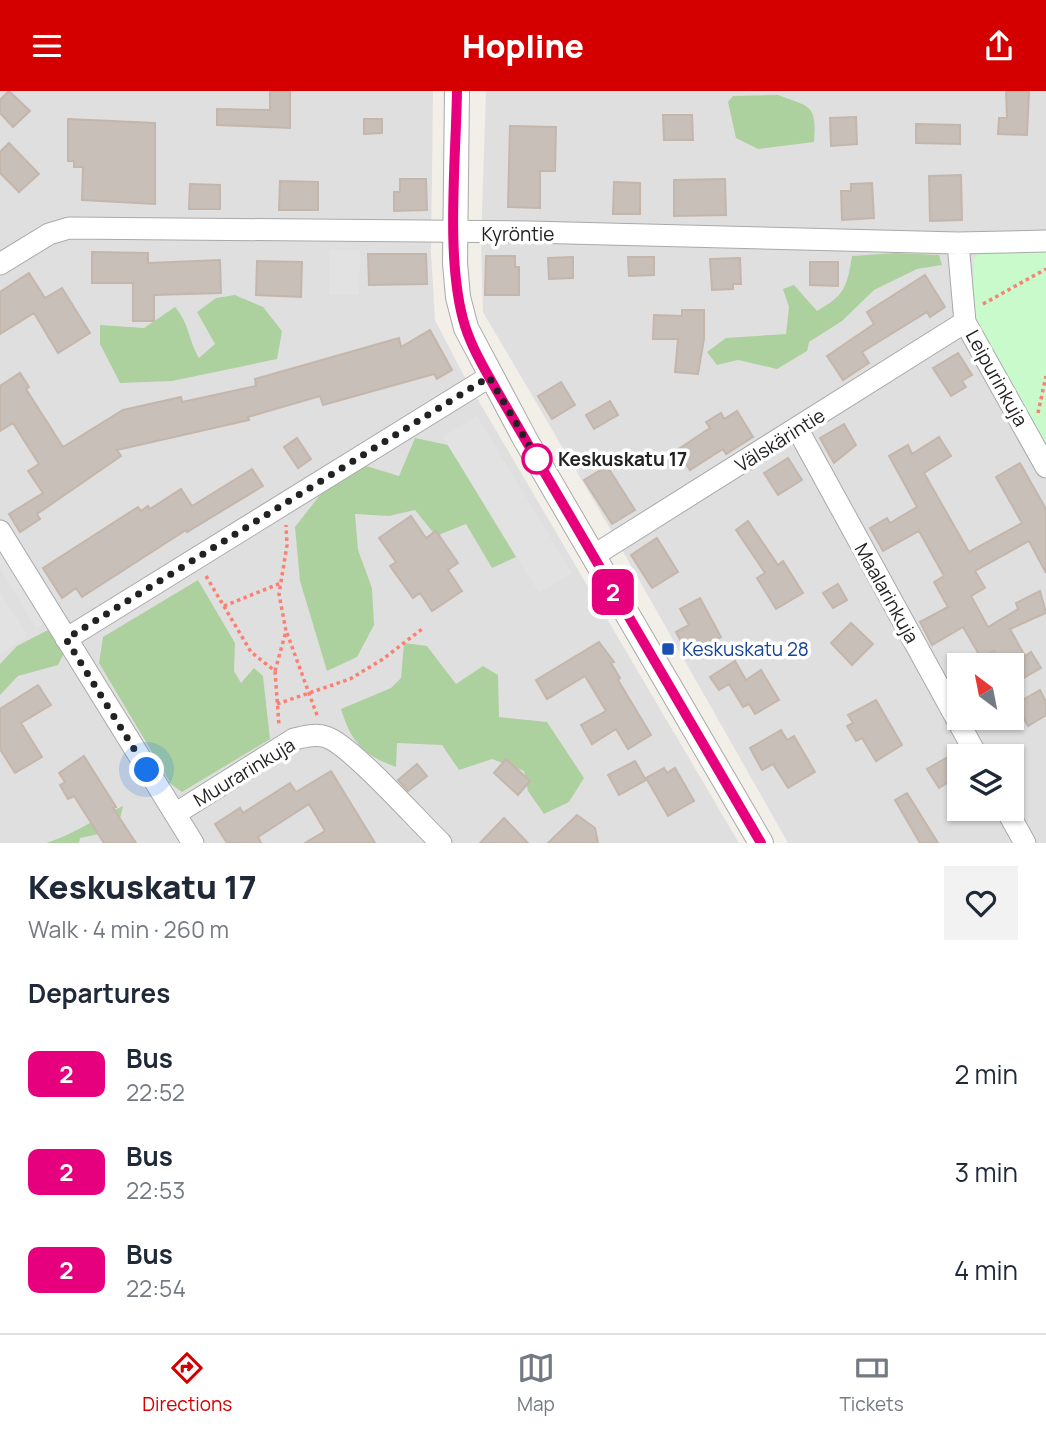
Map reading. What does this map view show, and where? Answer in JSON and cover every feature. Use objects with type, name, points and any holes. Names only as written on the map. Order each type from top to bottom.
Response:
[{"type":"street","points":[[457,91],[455,232],[458,297],[466,328],[489,377],[761,843]]},
{"type":"street","name":"Kyröntie","points":[[0,264],[49,234],[69,228],[455,232],[958,243],[1046,241]]},
{"type":"street","name":"Leipurinkuja","points":[[958,243],[965,316],[1046,467]]},
{"type":"street","name":"Välskärintie","points":[[593,556],[798,430],[965,316]]},
{"type":"street","points":[[66,639],[489,377]]},
{"type":"street","name":"Maalarinkuja","points":[[798,430],[970,744]]},
{"type":"street","points":[[0,531],[193,843]]},
{"type":"street","name":"Muurarinkuja","points":[[175,814],[294,739],[310,735],[326,737]]},
{"type":"street","points":[[326,737],[372,773],[441,843]]},
{"type":"street","points":[[1013,821],[1025,843]]},
{"type":"path","points":[[965,316],[1046,269]]},
{"type":"path","points":[[1032,442],[1046,376]]},
{"type":"path","points":[[284,504],[287,545],[279,594],[286,631],[326,737]]},
{"type":"path","points":[[196,559],[251,652],[275,671]]},
{"type":"path","points":[[224,606],[281,583]]},
{"type":"path","points":[[277,704],[350,679],[383,659],[422,629]]},
{"type":"path","points":[[280,748],[275,671],[286,631]]},
{"type":"shaded area","points":[[0,91],[433,91],[431,252],[435,320],[464,376],[739,843],[0,843]]},
{"type":"shaded area","points":[[486,91],[1046,91],[1046,843],[788,843],[608,525],[483,312],[481,242]]},
{"type":"shaded area","points":[[329,250],[360,250],[359,295],[329,295]]},
{"type":"shaded area","points":[[477,416],[572,573],[539,593],[443,437]]},
{"type":"shaded area","points":[[0,543],[49,621],[36,628],[0,568]]},
{"type":"shaded area","points":[[0,592],[28,636],[0,654]]},
{"type":"green space","points":[[778,95],[810,109],[814,121],[814,142],[758,149],[736,138],[728,102],[733,96]]},
{"type":"green space","points":[[1046,251],[1044,442],[972,315],[974,259],[979,252]]},
{"type":"green space","points":[[895,253],[939,255],[942,265],[917,269],[874,290],[842,321],[809,342],[807,351],[777,369],[738,360],[717,365],[707,352],[726,338],[786,334],[789,307],[783,289],[794,285],[817,311],[834,300],[843,289],[852,256]]},
{"type":"green space","points":[[235,295],[263,307],[282,331],[277,359],[172,381],[120,383],[100,344],[100,325],[144,328],[175,307],[184,320],[199,358],[215,344],[197,312],[216,298]]},
{"type":"green space","points":[[415,438],[448,445],[516,557],[492,568],[466,524],[436,536],[415,510],[389,516],[355,514],[358,550],[372,588],[374,625],[357,657],[327,671],[300,581],[295,527],[320,495],[366,466],[399,476]]},
{"type":"green space","points":[[198,580],[235,643],[234,671],[241,683],[254,668],[263,676],[270,739],[182,792],[171,784],[99,663],[103,637]]},
{"type":"green space","points":[[48,630],[64,653],[58,665],[18,676],[0,695],[0,664],[17,646]]},
{"type":"green space","points":[[404,643],[427,646],[456,684],[483,666],[498,675],[499,717],[547,722],[584,778],[569,802],[544,814],[528,791],[524,771],[492,759],[459,770],[442,745],[397,743],[396,767],[375,758],[360,746],[349,730],[341,709],[391,688],[401,678]]},
{"type":"green space","points":[[123,806],[119,823],[99,834],[80,838],[79,843],[46,843],[66,835]]},
{"type":"building","points":[[9,91],[30,111],[13,127],[0,113],[0,100]]},
{"type":"building","points":[[270,91],[290,91],[290,128],[217,125],[217,109],[270,110]]},
{"type":"building","points":[[1006,91],[1029,91],[1027,135],[998,134],[999,118],[1007,118]]},
{"type":"building","points":[[663,115],[692,115],[693,140],[664,140]]},
{"type":"building","points":[[856,117],[857,144],[831,146],[830,118]]},
{"type":"building","points":[[68,119],[155,123],[155,204],[82,200],[83,167],[74,167],[74,161],[68,161]]},
{"type":"building","points":[[364,119],[382,119],[382,133],[364,134]]},
{"type":"building","points":[[916,124],[960,125],[960,144],[916,143]]},
{"type":"building","points":[[510,126],[556,127],[555,171],[540,171],[540,208],[508,207]]},
{"type":"building","points":[[9,143],[39,174],[19,192],[0,173],[0,152]]},
{"type":"building","points":[[961,175],[962,220],[930,221],[929,176]]},
{"type":"building","points":[[400,179],[426,179],[427,210],[394,211],[394,192],[400,192]]},
{"type":"building","points":[[725,179],[726,215],[674,216],[674,180]]},
{"type":"building","points":[[280,181],[318,182],[318,210],[279,210]]},
{"type":"building","points":[[614,182],[640,183],[640,214],[613,214]]},
{"type":"building","points":[[872,183],[874,218],[842,220],[841,191],[851,191],[851,184]]},
{"type":"building","points":[[190,184],[220,185],[220,209],[189,209]]},
{"type":"building","points":[[92,252],[148,253],[148,263],[220,260],[221,293],[154,295],[154,321],[133,321],[133,283],[92,283]]},
{"type":"building","points":[[368,254],[426,254],[427,284],[369,285]]},
{"type":"building","points":[[486,256],[515,256],[515,267],[519,267],[519,295],[485,295]]},
{"type":"building","points":[[573,257],[573,278],[549,279],[548,258]]},
{"type":"building","points":[[628,257],[654,257],[654,275],[629,276]]},
{"type":"building","points":[[740,258],[741,284],[733,284],[733,289],[712,290],[710,259]]},
{"type":"building","points":[[257,261],[302,262],[301,297],[256,295]]},
{"type":"building","points":[[810,262],[838,262],[838,286],[810,285]]},
{"type":"building","points":[[29,273],[45,298],[62,288],[90,333],[58,353],[34,313],[0,334],[0,292]]},
{"type":"building","points":[[925,275],[945,307],[930,317],[927,312],[862,352],[869,363],[843,380],[827,356],[874,324],[867,312]]},
{"type":"building","points":[[682,310],[704,310],[704,339],[698,374],[675,372],[678,339],[653,339],[654,315],[682,316]]},
{"type":"building","points":[[430,330],[452,370],[437,379],[434,374],[323,405],[320,396],[248,417],[249,420],[117,450],[121,456],[37,514],[40,519],[20,532],[9,514],[43,493],[28,471],[39,464],[13,423],[0,431],[0,386],[20,373],[29,387],[26,389],[63,447],[123,410],[181,397],[182,402],[256,386],[255,379],[399,338],[401,347]]},
{"type":"building","points":[[958,353],[972,375],[962,381],[966,387],[951,396],[933,368]]},
{"type":"building","points":[[561,382],[575,405],[552,419],[538,396]]},
{"type":"building","points":[[610,401],[618,415],[594,429],[586,415]]},
{"type":"building","points":[[737,411],[753,437],[726,454],[723,449],[690,470],[677,450],[710,428],[706,422],[721,413],[724,419]]},
{"type":"building","points":[[844,424],[856,445],[834,463],[820,438]]},
{"type":"building","points":[[939,437],[951,456],[924,473],[969,552],[1022,523],[996,477],[1020,463],[1046,509],[1046,573],[1029,541],[975,571],[985,588],[971,596],[988,627],[1018,609],[1016,603],[1040,591],[1046,613],[1010,629],[1023,653],[978,653],[963,627],[932,645],[920,622],[948,607],[934,582],[944,576],[919,531],[883,551],[870,528],[887,518],[890,523],[917,507],[889,456],[908,445],[912,454]]},
{"type":"building","points":[[297,438],[311,459],[298,468],[284,447]]},
{"type":"building","points":[[788,458],[802,480],[778,495],[764,473]]},
{"type":"building","points":[[607,466],[635,510],[612,524],[584,480]]},
{"type":"building","points":[[252,469],[263,486],[187,532],[186,530],[82,597],[76,588],[62,598],[43,568],[138,507],[141,511],[148,506],[150,509],[181,489],[192,506]]},
{"type":"building","points":[[411,516],[426,538],[436,531],[458,563],[448,570],[462,591],[432,611],[420,593],[413,598],[390,566],[396,562],[379,538]]},
{"type":"building","points":[[748,521],[778,565],[783,561],[803,593],[776,609],[757,578],[765,573],[736,530]]},
{"type":"building","points":[[657,538],[678,572],[652,588],[631,555]]},
{"type":"building","points":[[838,584],[847,600],[833,608],[823,593]]},
{"type":"building","points":[[700,598],[721,637],[688,655],[676,632],[689,625],[680,609]]},
{"type":"building","points":[[851,623],[873,644],[852,665],[831,643]]},
{"type":"building","points":[[599,642],[614,662],[611,663],[620,678],[618,680],[651,735],[628,749],[616,729],[592,744],[581,725],[606,711],[585,676],[547,699],[536,680]]},
{"type":"building","points":[[1031,652],[1041,668],[1024,678],[1024,654]]},
{"type":"building","points":[[735,661],[746,680],[761,670],[779,700],[755,714],[749,704],[743,707],[729,684],[719,690],[710,677]]},
{"type":"building","points":[[38,685],[51,705],[21,723],[42,757],[15,773],[0,749],[0,709]]},
{"type":"building","points":[[1040,690],[1046,702],[1046,715],[1028,726],[1024,719],[1024,699]]},
{"type":"building","points":[[876,700],[902,745],[876,761],[862,738],[856,741],[847,726],[853,723],[848,715]]},
{"type":"building","points":[[781,730],[787,740],[794,736],[815,772],[788,788],[773,764],[762,770],[750,748]]},
{"type":"building","points":[[84,756],[136,843],[104,843],[74,796],[68,799],[60,785],[65,782],[59,773]]},
{"type":"building","points":[[947,757],[947,783],[939,788],[927,769]]},
{"type":"building","points":[[506,759],[530,781],[518,795],[494,773]]},
{"type":"building","points":[[635,761],[646,780],[619,795],[608,775]]},
{"type":"building","points":[[417,764],[427,776],[408,791],[398,780]]},
{"type":"building","points":[[664,768],[667,773],[675,768],[694,801],[668,816],[646,778]]},
{"type":"building","points":[[331,771],[375,843],[305,843],[325,831],[309,804],[258,837],[261,843],[227,843],[215,824],[240,808],[243,813],[290,783],[296,792]]},
{"type":"building","points":[[907,793],[938,843],[920,843],[895,800]]},
{"type":"building","points":[[577,815],[595,828],[598,843],[548,843]]},
{"type":"building","points":[[504,818],[528,843],[480,843]]},
{"type":"bus line","name":"2","points":[[457,91],[455,263],[458,297],[466,328],[501,398],[761,843]]},
{"type":"place","name":"Keskuskatu 17","points":[[537,459]]},
{"type":"place","name":"Keskuskatu 28","points":[[668,649]]},
{"type":"route","points":[[147,770],[66,639],[489,377],[537,459]]}]
